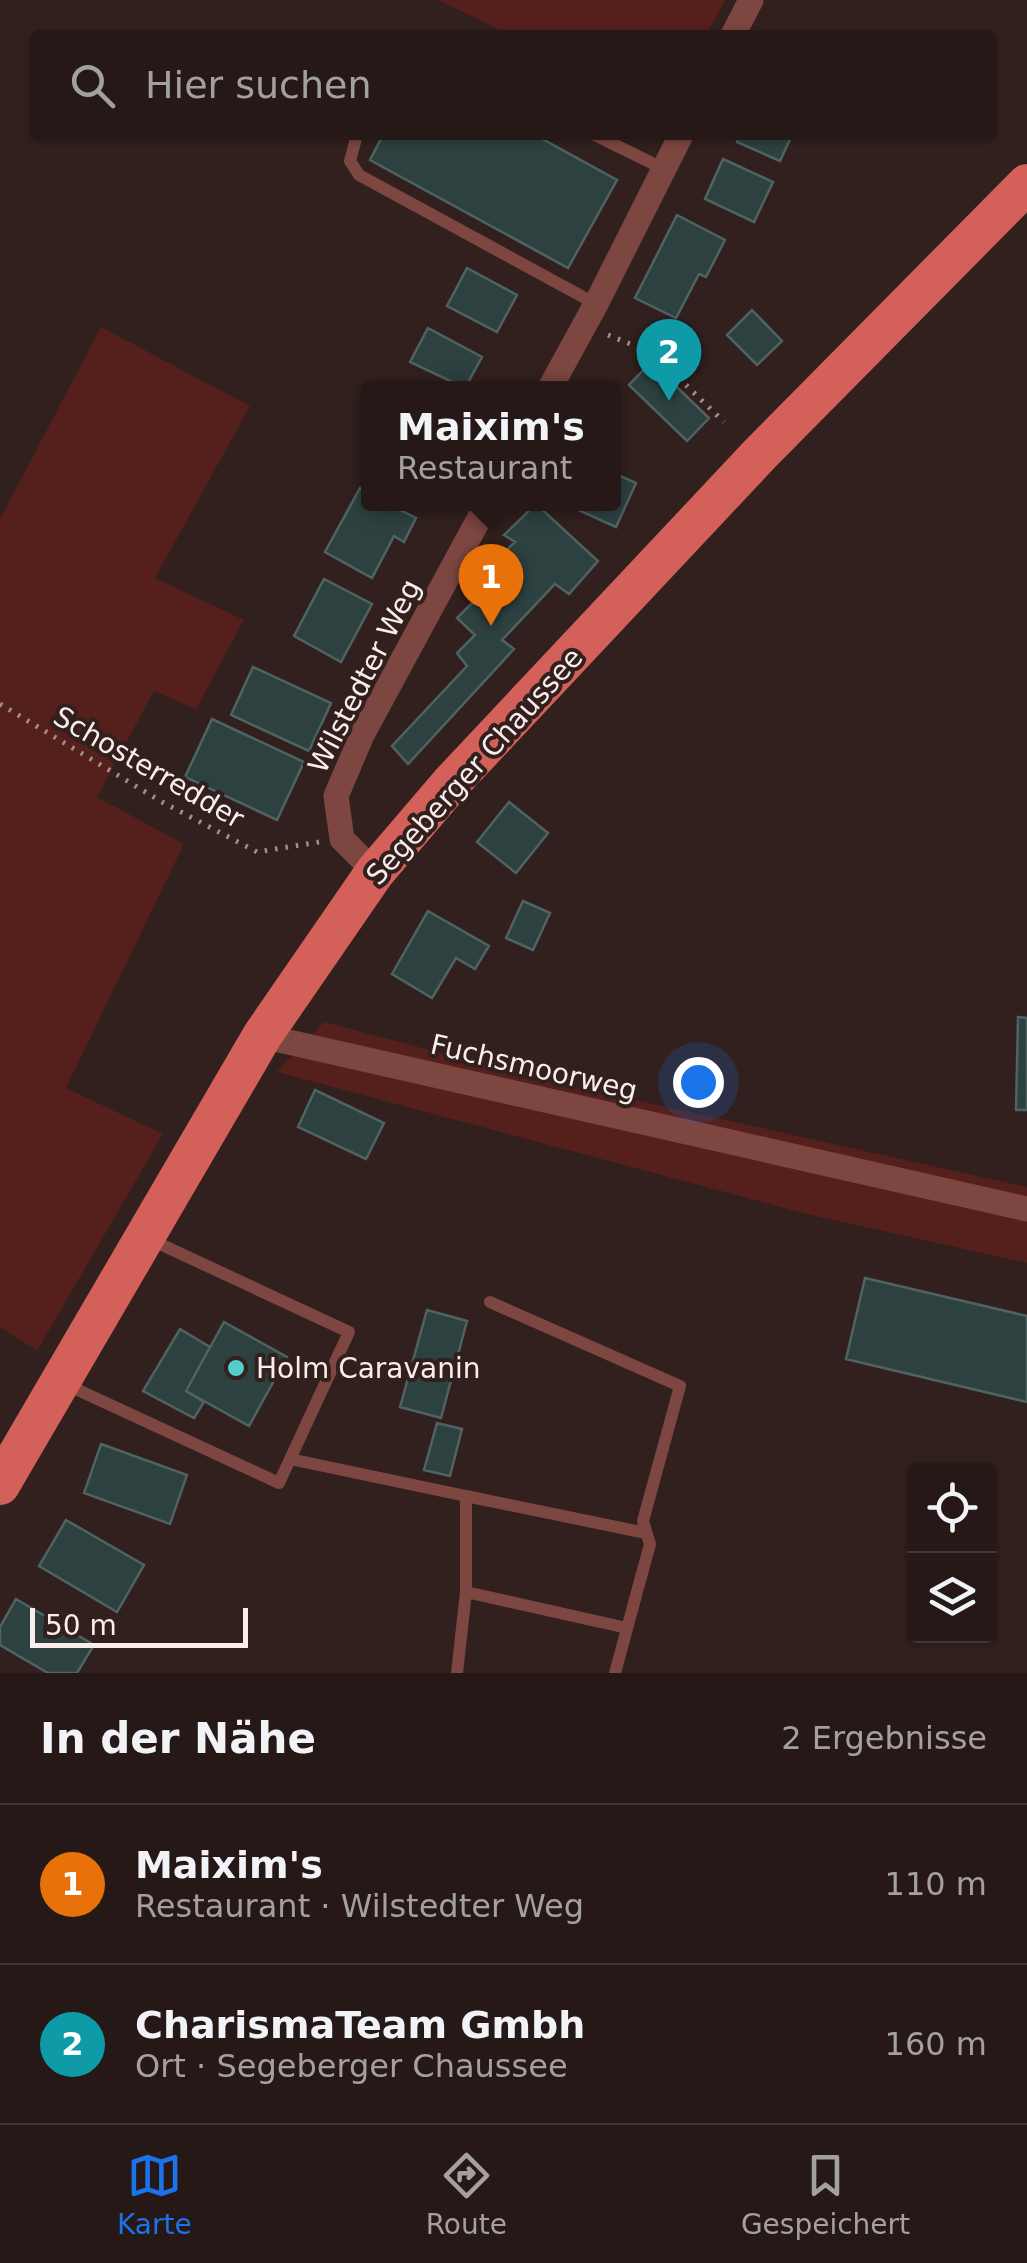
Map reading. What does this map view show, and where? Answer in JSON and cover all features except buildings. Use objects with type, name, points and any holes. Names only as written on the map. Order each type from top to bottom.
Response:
[{"type":"main road","name":"Segeberger Chaussee","points":[[0,1485],[262,1036],[376,872],[451,783],[760,454],[1027,184]]},
{"type":"street","points":[[736,30],[751,0]]},
{"type":"street","points":[[554,381],[678,140]]},
{"type":"street","name":"Wilstedter Weg","points":[[342,839],[336,796],[356,750],[483,511]]},
{"type":"street","points":[[342,839],[376,872]]},
{"type":"street","name":"Fuchsmoorweg","points":[[262,1036],[1027,1210]]},
{"type":"lane","points":[[355,140],[350,161],[359,176],[590,315]]},
{"type":"lane","points":[[605,140],[664,169]]},
{"type":"lane","points":[[60,1382],[279,1483],[350,1332],[145,1237]]},
{"type":"lane","points":[[490,1302],[680,1386],[643,1521],[650,1544],[615,1673]]},
{"type":"lane","points":[[290,1459],[646,1533]]},
{"type":"lane","points":[[457,1673],[466,1592],[466,1496]]},
{"type":"lane","points":[[466,1592],[627,1628]]},
{"type":"path","points":[[590,315],[653,353],[724,422]]},
{"type":"path","name":"Schosterredder","points":[[0,704],[162,802],[258,852],[342,839]]},
{"type":"shaded area","points":[[438,0],[725,0],[710,30],[500,30]]},
{"type":"shaded area","points":[[101,327],[250,406],[155,578],[244,620],[196,709],[154,691],[97,797],[184,844],[66,1088],[163,1134],[37,1351],[0,1327],[0,519]]},
{"type":"shaded area","points":[[324,1022],[532,1077],[1027,1187],[1027,1263],[807,1214],[277,1072]]},
{"type":"place","name":"CharismaTeam Gmbh","points":[[669,401]]},
{"type":"place","name":"Maixim's","points":[[491,626]]},
{"type":"place","name":"Holm Caravanin","points":[[236,1368]]}]
